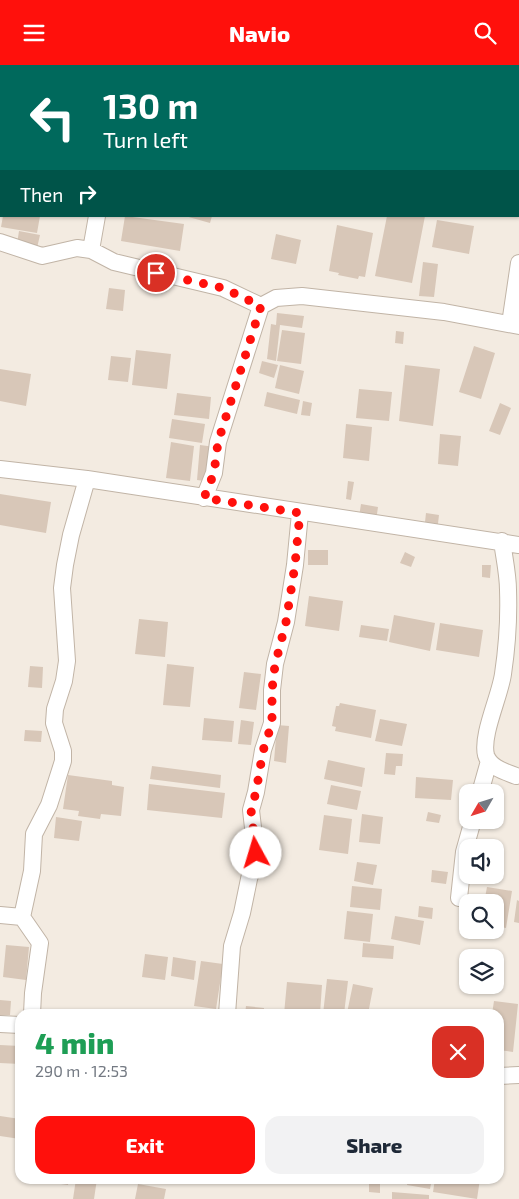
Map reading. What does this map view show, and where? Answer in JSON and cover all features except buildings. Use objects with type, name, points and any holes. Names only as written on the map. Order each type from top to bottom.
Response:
[{"type":"street","points":[[91,250],[97,217]]},
{"type":"street","points":[[0,242],[42,255],[76,248],[91,250],[114,262],[223,288],[261,306]]},
{"type":"street","points":[[204,498],[214,473],[218,442],[261,306],[276,298],[302,296],[444,312],[515,325],[519,263]]},
{"type":"street","points":[[0,469],[87,479],[519,545]]},
{"type":"street","points":[[32,1009],[40,943],[22,917],[32,871],[34,834],[49,805],[64,761],[61,742],[54,723],[55,709],[64,681],[67,661],[63,581],[71,535],[87,479]]},
{"type":"street","points":[[227,1009],[232,945],[242,913],[256,853],[251,810],[263,751],[272,723],[272,690],[275,665],[286,622],[295,565],[300,513]]},
{"type":"street","points":[[502,541],[508,589],[507,627],[503,674],[495,709],[486,731],[486,754],[489,761],[500,770],[516,776]]},
{"type":"street","points":[[483,784],[489,761]]},
{"type":"street","points":[[459,894],[464,852],[470,829]]},
{"type":"street","points":[[0,915],[22,917]]},
{"type":"street","points":[[0,1024],[15,1025]]},
{"type":"street","points":[[504,1076],[519,1075]]},
{"type":"route","points":[[156,273],[223,288],[261,306],[218,442],[214,473],[204,498],[300,513],[295,565],[286,622],[275,665],[272,690],[272,723],[263,751],[251,810],[256,853]]}]
